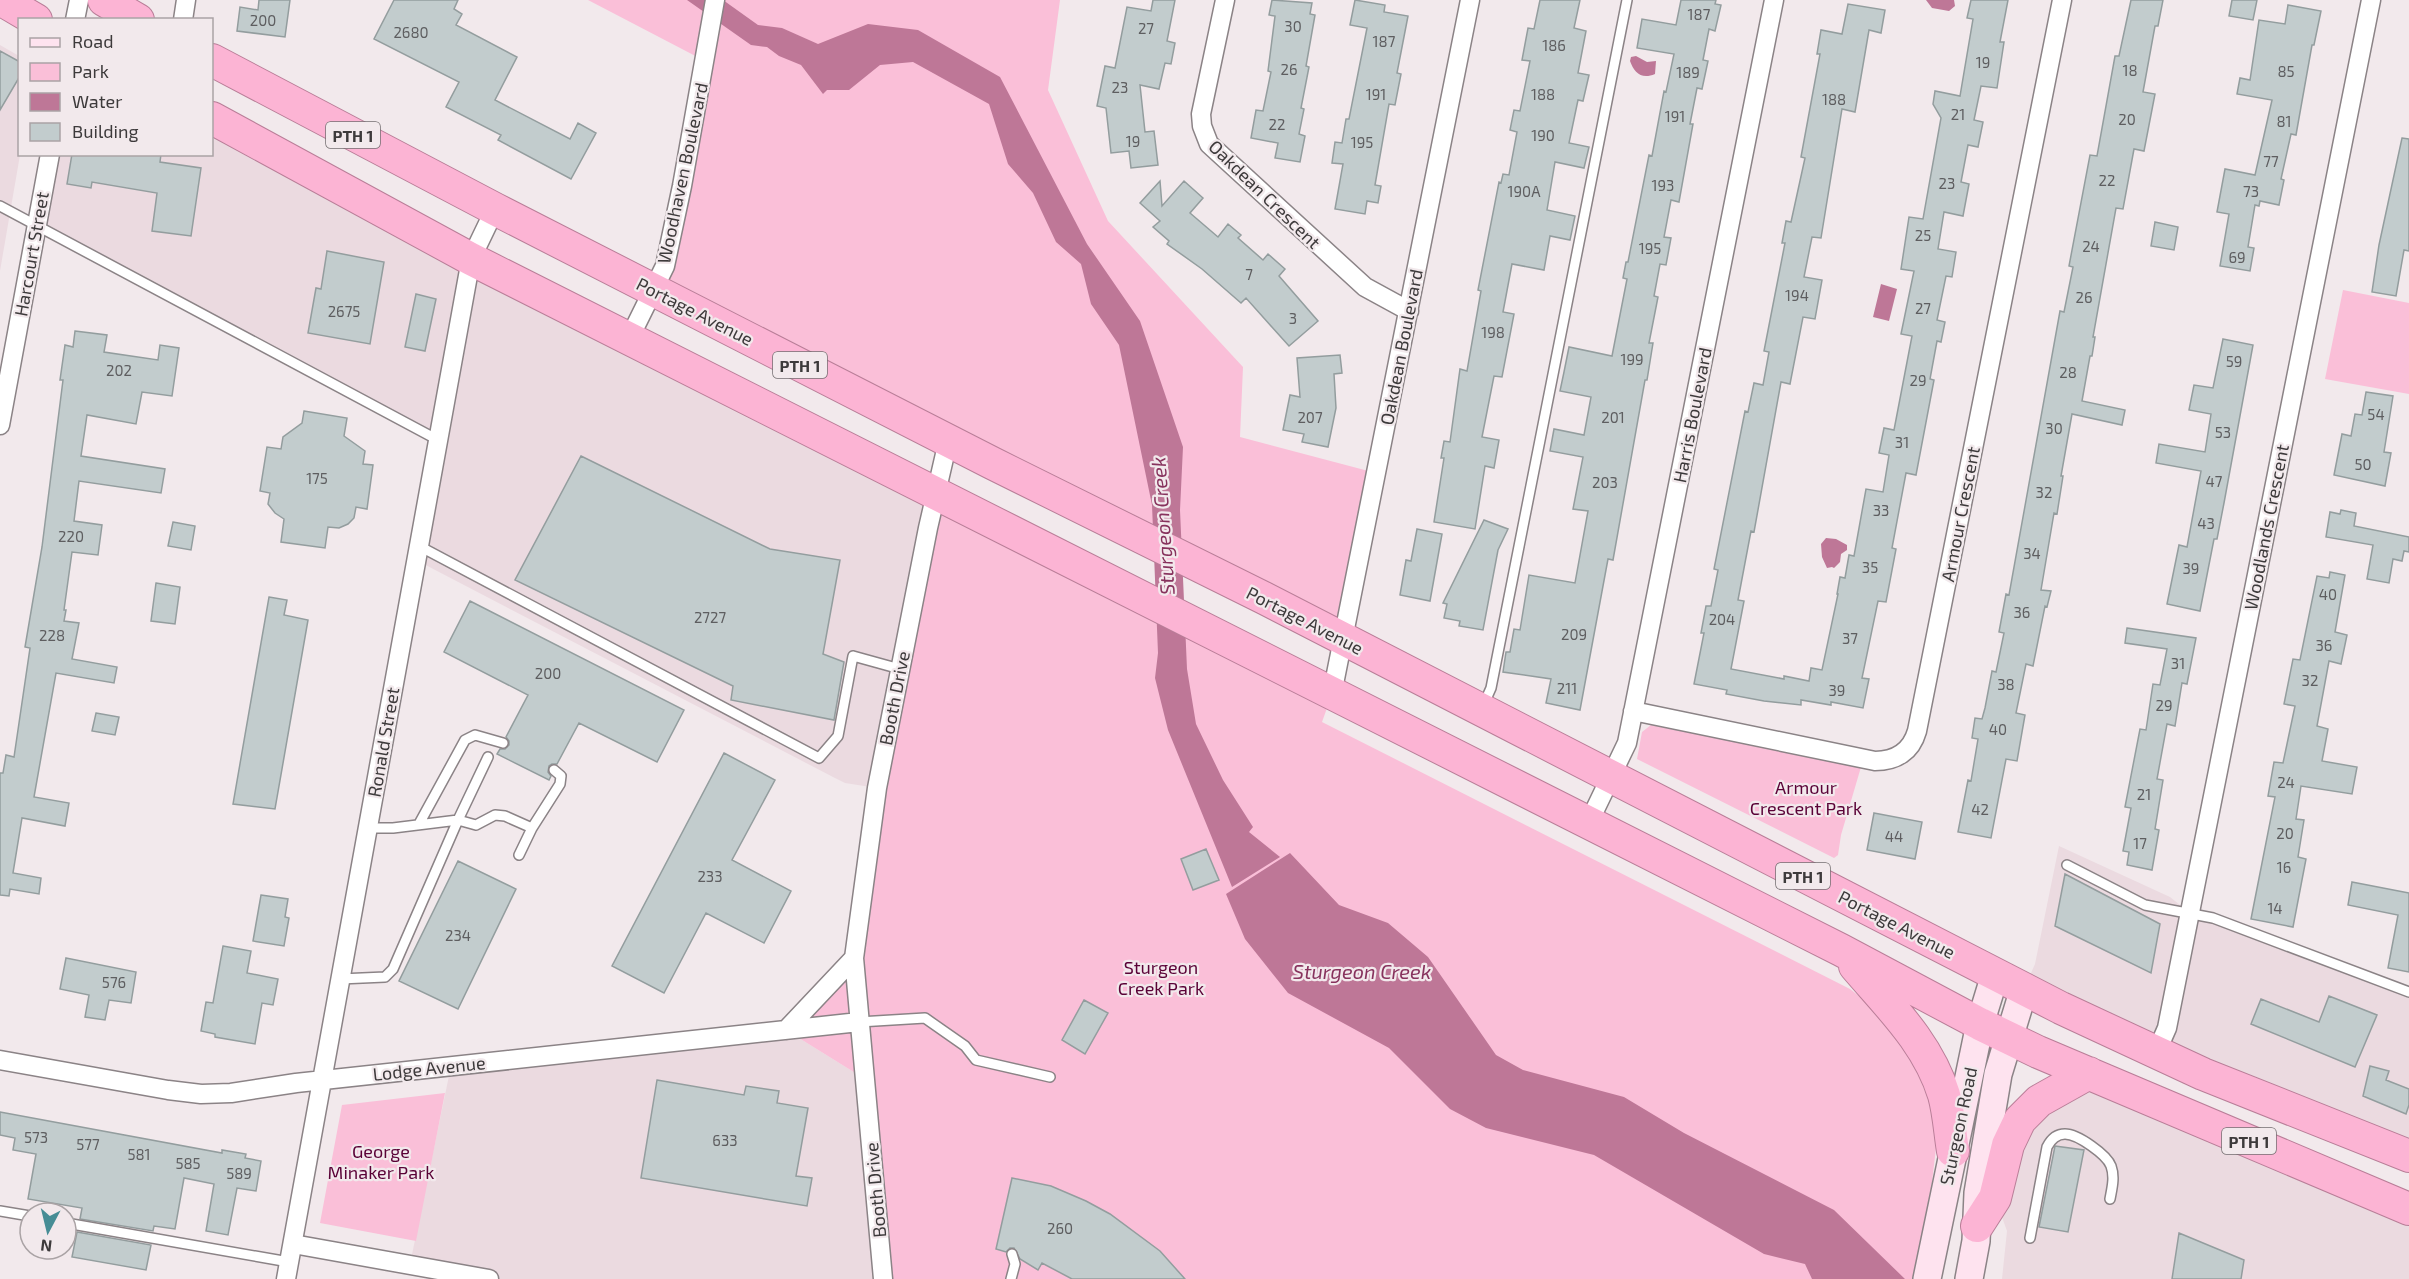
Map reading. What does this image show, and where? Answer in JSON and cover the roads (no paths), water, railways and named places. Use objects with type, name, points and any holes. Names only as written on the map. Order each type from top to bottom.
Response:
[{"type":"highway","points":[[2,0],[33,18]]},
{"type":"highway","points":[[104,0],[135,18]]},
{"type":"highway","name":"Portage Avenue","points":[[213,61],[495,209],[948,441],[1264,598],[2024,990],[2156,1053],[2409,1156]]},
{"type":"highway","name":"PTH 1","points":[[213,119],[471,259],[1262,660],[1589,822],[1841,950],[1980,1024],[2089,1073],[2409,1209]]},
{"type":"highway","points":[[1841,950],[1910,1029],[1928,1055],[1945,1097],[1953,1151]]},
{"type":"highway","points":[[1977,1226],[1995,1198],[2007,1145],[2020,1120],[2039,1101],[2089,1073]]},
{"type":"main road","name":"Sturgeon Road","points":[[1927,1279],[1980,1024],[1995,975]]},
{"type":"main road","name":"Sturgeon Road","points":[[1971,1269],[1977,1226],[1978,1193],[1998,1074],[2024,990]]},
{"type":"street","points":[[75,18],[79,0]]},
{"type":"street","points":[[183,18],[186,0]]},
{"type":"street","name":"Woodhaven Boulevard","points":[[629,339],[664,266],[670,243],[699,99],[715,0]]},
{"type":"street","name":"Oakdean Crescent","points":[[1225,0],[1201,114],[1202,126],[1209,144],[1365,287],[1408,311]]},
{"type":"street","name":"Oakdean Boulevard","points":[[1332,694],[1470,0]]},
{"type":"street","name":"Harris Boulevard","points":[[1589,822],[1627,743],[1774,0]]},
{"type":"street","name":"Armour Crescent","points":[[1633,711],[1875,761],[1898,757],[1912,744],[1917,731],[2062,0]]},
{"type":"street","name":"Woodlands Crescent","points":[[2156,1053],[2167,1028],[2371,0]]},
{"type":"street","name":"Harcourt Street","points":[[0,425],[50,156]]},
{"type":"street","name":"Ronald Street","points":[[287,1271],[471,259],[495,209]]},
{"type":"street","name":"Booth Drive","points":[[884,1279],[854,958],[876,788],[948,441]]},
{"type":"street","points":[[786,1030],[854,958]]},
{"type":"street","name":"Lodge Avenue","points":[[0,1060],[168,1090],[201,1094],[231,1093],[322,1080],[859,1022]]},
{"type":"street","points":[[293,1244],[489,1279]]},
{"type":"lane","points":[[1481,710],[1491,688],[1627,0]]},
{"type":"lane","points":[[0,206],[438,440]]},
{"type":"lane","points":[[419,546],[819,758],[838,736],[853,656],[900,669]]},
{"type":"lane","points":[[419,824],[465,740],[475,735],[503,744]]},
{"type":"lane","points":[[340,979],[385,977],[393,969],[488,757]]},
{"type":"lane","points":[[519,855],[532,828],[560,784],[561,776],[554,770]]},
{"type":"lane","points":[[368,828],[393,828],[458,820],[476,825],[495,815],[505,816],[532,828]]},
{"type":"lane","points":[[2067,865],[2145,904],[2213,918],[2409,992]]},
{"type":"lane","points":[[859,1022],[925,1018],[965,1046],[976,1060],[1050,1077]]},
{"type":"lane","points":[[2030,1238],[2047,1147],[2051,1139],[2058,1135],[2069,1134],[2098,1150],[2108,1160],[2114,1178],[2110,1200]]},
{"type":"lane","points":[[0,1211],[18,1214]]},
{"type":"lane","points":[[78,1225],[287,1271]]},
{"type":"lane","points":[[1011,1279],[1015,1264],[1012,1254]]},
{"type":"water","name":"Sturgeon Creek","points":[[687,0],[723,0],[758,25],[782,28],[818,44],[868,24],[918,30],[1000,77],[1087,244],[1140,321],[1183,447],[1180,510],[1187,669],[1196,724],[1223,780],[1253,827],[1249,832],[1280,857],[1232,887],[1168,730],[1155,678],[1158,653],[1152,505],[1119,345],[1091,304],[1081,264],[1056,242],[1033,193],[1008,164],[989,104],[913,62],[880,65],[849,90],[827,90],[823,94],[801,65],[779,56],[767,47],[751,45]]},
{"type":"water","points":[[1926,0],[1954,0],[1955,6],[1949,11],[1932,8]]},
{"type":"water","points":[[1636,56],[1647,62],[1656,61],[1655,74],[1646,76],[1636,72],[1630,61],[1631,57]]},
{"type":"water","points":[[1881,284],[1897,289],[1889,321],[1873,317]]},
{"type":"water","points":[[1826,538],[1836,539],[1847,545],[1847,550],[1841,554],[1840,562],[1834,568],[1827,568],[1822,557],[1821,544]]},
{"type":"water","name":"Sturgeon Creek","points":[[1290,853],[1339,905],[1388,923],[1428,957],[1496,1055],[1523,1070],[1624,1097],[1684,1133],[1834,1210],[1905,1279],[1812,1279],[1805,1264],[1764,1254],[1594,1155],[1486,1128],[1450,1109],[1389,1048],[1288,993],[1245,939],[1226,894]]},
{"type":"park label","name":"Armour Crescent Park","points":[[1806,797]]},
{"type":"park label","name":"Sturgeon Creek Park","points":[[1161,977]]},
{"type":"park label","name":"George Minaker Park","points":[[381,1161]]}]
